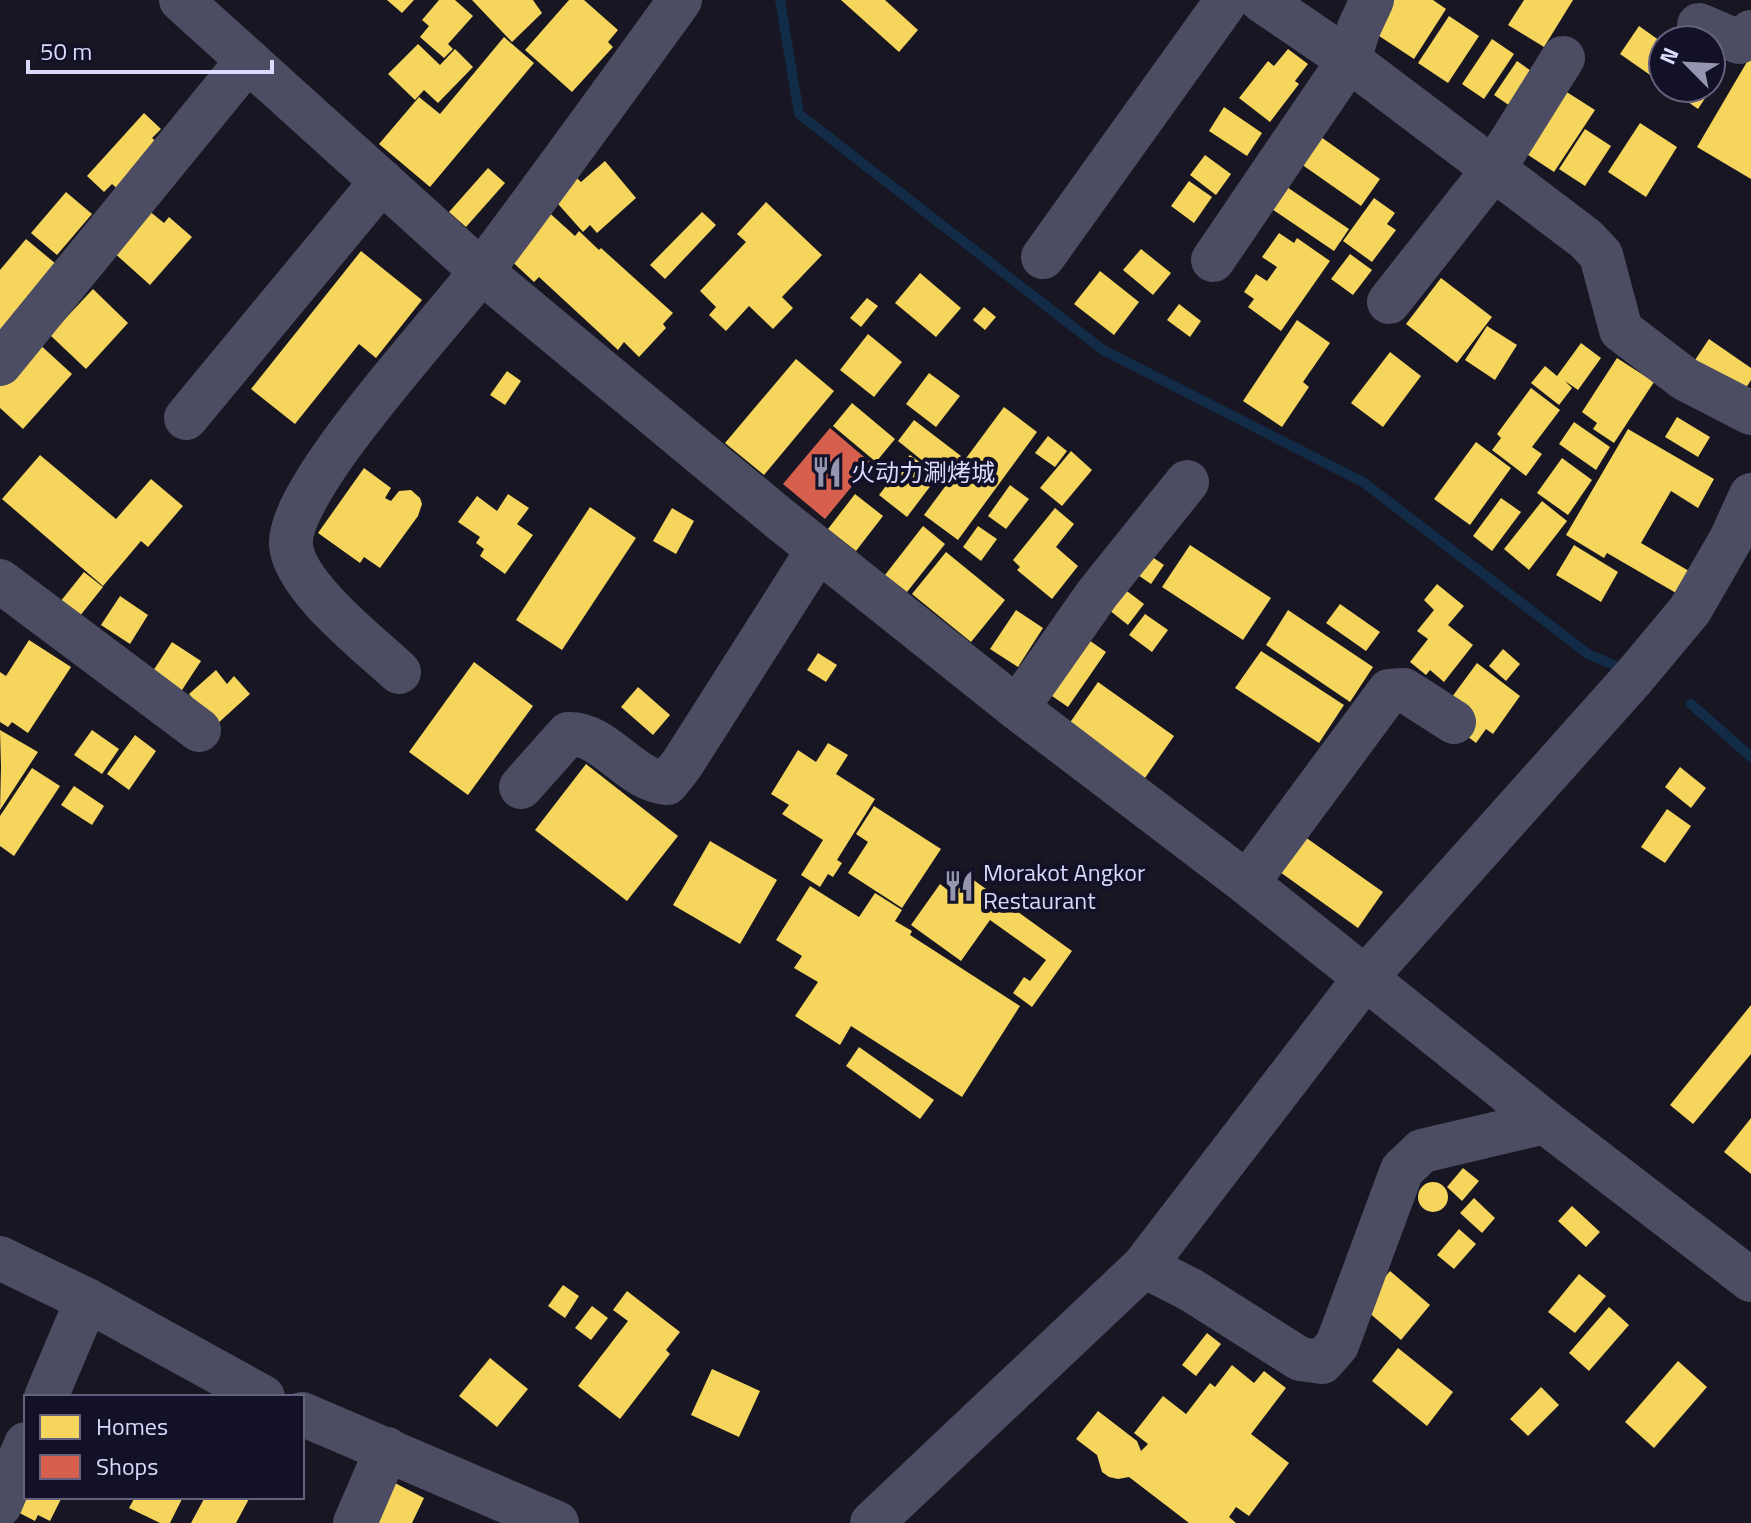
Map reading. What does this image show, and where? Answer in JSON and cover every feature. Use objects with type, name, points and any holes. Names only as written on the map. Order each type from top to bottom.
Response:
[{"type":"street","points":[[181,0],[481,271],[818,550],[1017,708],[1247,883],[1545,1122],[1751,1280]]},
{"type":"street","points":[[399,672],[323,602],[297,567],[291,543],[300,508],[341,444],[481,271],[680,0]]},
{"type":"street","points":[[1043,257],[1227,0]]},
{"type":"street","points":[[1261,0],[1349,60],[1586,239],[1601,255],[1621,330],[1685,379],[1751,413]]},
{"type":"street","points":[[1213,260],[1349,60],[1372,0]]},
{"type":"street","points":[[1727,37],[1739,42],[1751,32]]},
{"type":"street","points":[[1389,302],[1493,170],[1563,58]]},
{"type":"street","points":[[0,364],[248,60]]},
{"type":"street","points":[[186,418],[382,181]]},
{"type":"street","points":[[1017,708],[1097,594],[1187,482]]},
{"type":"street","points":[[872,1523],[1144,1266],[1365,978],[1690,610],[1731,539],[1751,495]]},
{"type":"street","points":[[521,787],[568,734],[586,736],[652,780],[667,783],[818,550]]},
{"type":"street","points":[[0,581],[199,730]]},
{"type":"street","points":[[1247,883],[1389,691],[1404,690],[1454,722]]},
{"type":"street","points":[[1144,1266],[1191,1290],[1300,1359],[1322,1362],[1337,1345],[1402,1170],[1422,1151],[1545,1122]]},
{"type":"street","points":[[0,1258],[87,1300],[259,1395]]},
{"type":"street","points":[[47,1395],[87,1300]]},
{"type":"street","points":[[304,1415],[557,1523]]},
{"type":"street","points":[[0,1505],[24,1449]]},
{"type":"street","points":[[355,1523],[387,1449]]},
{"type":"building: Homes","points":[[387,0],[414,0],[402,13]]},
{"type":"building: Homes","points":[[439,0],[455,0],[473,16],[448,44],[453,49],[444,58],[420,37],[429,26],[422,20]]},
{"type":"building: Homes","points":[[472,0],[533,0],[542,13],[512,42]]},
{"type":"building: Homes","points":[[569,0],[584,0],[618,30],[608,42],[613,47],[572,92],[525,50]]},
{"type":"building: Homes","points":[[841,0],[885,0],[918,30],[899,52]]},
{"type":"building: Homes","points":[[1381,0],[1433,0],[1446,9],[1414,59],[1364,26]]},
{"type":"building: Homes","points":[[1524,0],[1573,0],[1544,47],[1508,25]]},
{"type":"building: Homes","points":[[1449,16],[1479,36],[1448,83],[1418,63]]},
{"type":"building: Homes","points":[[1639,26],[1647,32],[1647,73],[1620,54]]},
{"type":"building: Homes","points":[[504,37],[534,63],[430,187],[379,144],[419,97],[440,114]]},
{"type":"building: Homes","points":[[1492,39],[1514,54],[1484,99],[1462,84]]},
{"type":"building: Homes","points":[[418,44],[440,65],[455,49],[473,67],[438,103],[424,90],[415,100],[388,74]]},
{"type":"building: Homes","points":[[1288,49],[1308,64],[1295,81],[1299,84],[1270,122],[1239,98],[1268,61],[1274,66]]},
{"type":"building: Homes","points":[[1751,55],[1751,179],[1697,147],[1722,104],[1727,104],[1727,96]]},
{"type":"building: Homes","points":[[1517,61],[1537,75],[1513,108],[1494,95]]},
{"type":"building: Homes","points":[[1562,89],[1595,110],[1554,172],[1522,151]]},
{"type":"building: Homes","points":[[1224,107],[1262,133],[1247,156],[1209,131]]},
{"type":"building: Homes","points":[[144,113],[161,129],[152,138],[166,150],[125,196],[112,184],[104,192],[87,176]]},
{"type":"building: Homes","points":[[1640,123],[1677,147],[1646,197],[1608,172]]},
{"type":"building: Homes","points":[[1585,129],[1611,146],[1585,186],[1559,169]]},
{"type":"building: Homes","points":[[1321,137],[1380,179],[1361,206],[1301,164]]},
{"type":"building: Homes","points":[[1205,155],[1231,174],[1216,195],[1190,175]]},
{"type":"building: Homes","points":[[605,161],[636,198],[597,233],[590,225],[583,232],[551,196],[574,175],[581,182]]},
{"type":"building: Homes","points":[[488,168],[505,183],[466,227],[449,212]]},
{"type":"building: Homes","points":[[1189,181],[1212,197],[1194,223],[1171,206]]},
{"type":"building: Homes","points":[[1278,181],[1349,229],[1334,251],[1263,203]]},
{"type":"building: Homes","points":[[66,192],[92,214],[57,255],[31,233]]},
{"type":"building: Homes","points":[[1374,198],[1395,213],[1387,224],[1396,230],[1372,262],[1343,241]]},
{"type":"building: Homes","points":[[766,202],[822,255],[782,297],[793,308],[773,329],[749,306],[726,331],[709,315],[716,307],[700,291],[746,242],[737,234]]},
{"type":"building: Homes","points":[[544,208],[575,236],[579,231],[599,250],[601,248],[673,313],[663,324],[666,328],[639,357],[624,342],[618,350],[539,277],[534,282],[503,253]]},
{"type":"building: Homes","points":[[148,210],[164,223],[169,217],[192,237],[150,285],[112,251]]},
{"type":"building: Homes","points":[[702,212],[716,225],[665,279],[650,265]]},
{"type":"building: Homes","points":[[1279,233],[1294,243],[1297,238],[1330,261],[1281,331],[1248,307],[1254,299],[1244,292],[1256,274],[1267,281],[1277,267],[1262,257]]},
{"type":"building: Homes","points":[[26,239],[62,269],[0,343],[0,270]]},
{"type":"building: Homes","points":[[1141,249],[1171,273],[1153,295],[1123,270]]},
{"type":"building: Homes","points":[[361,251],[422,300],[376,358],[359,344],[295,424],[251,389]]},
{"type":"building: Homes","points":[[1350,254],[1372,270],[1353,295],[1331,279]]},
{"type":"building: Homes","points":[[1100,271],[1139,302],[1114,335],[1074,304]]},
{"type":"building: Homes","points":[[920,273],[961,308],[936,337],[895,303]]},
{"type":"building: Homes","points":[[1441,278],[1492,317],[1457,363],[1406,324]]},
{"type":"building: Homes","points":[[93,289],[128,323],[86,369],[50,335]]},
{"type":"building: Homes","points":[[867,298],[878,306],[861,327],[850,318]]},
{"type":"building: Homes","points":[[1179,304],[1201,321],[1190,337],[1167,320]]},
{"type":"building: Homes","points":[[984,307],[996,317],[985,330],[973,320]]},
{"type":"building: Homes","points":[[1297,320],[1330,343],[1303,382],[1309,387],[1282,427],[1243,401]]},
{"type":"building: Homes","points":[[1487,326],[1517,345],[1495,380],[1465,360]]},
{"type":"building: Homes","points":[[868,334],[902,362],[874,397],[840,370]]},
{"type":"building: Homes","points":[[1709,339],[1751,368],[1751,380],[1739,399],[1691,366]]},
{"type":"building: Homes","points":[[37,342],[72,374],[23,429],[0,408],[0,382]]},
{"type":"building: Homes","points":[[1581,343],[1601,358],[1578,390],[1565,381],[1572,388],[1559,405],[1531,383],[1545,366],[1557,376]]},
{"type":"building: Homes","points":[[1390,352],[1421,376],[1383,427],[1351,403]]},
{"type":"building: Homes","points":[[1617,358],[1654,382],[1614,443],[1593,429],[1597,423],[1582,412]]},
{"type":"building: Homes","points":[[796,359],[834,391],[764,475],[725,443]]},
{"type":"building: Homes","points":[[507,371],[521,381],[505,405],[490,395]]},
{"type":"building: Homes","points":[[929,373],[960,396],[936,427],[906,404]]},
{"type":"building: Homes","points":[[1531,388],[1560,410],[1532,447],[1542,454],[1526,476],[1492,450],[1501,438],[1497,434]]},
{"type":"building: Homes","points":[[852,403],[895,439],[876,462],[833,426]]},
{"type":"building: Homes","points":[[1004,407],[1037,432],[958,540],[924,515]]},
{"type":"building: Homes","points":[[1677,417],[1710,437],[1698,457],[1665,437]]},
{"type":"building: Homes","points":[[914,420],[961,456],[944,478],[898,441]]},
{"type":"building: Homes","points":[[1574,422],[1610,447],[1596,470],[1559,444]]},
{"type":"building: Homes","points":[[1628,429],[1714,479],[1698,508],[1671,491],[1641,543],[1689,571],[1676,593],[1607,553],[1604,558],[1566,535]]},
{"type":"building: Homes","points":[[1048,436],[1067,451],[1055,467],[1035,453]]},
{"type":"building: Homes","points":[[1476,442],[1511,468],[1470,525],[1434,499]]},
{"type":"building: Homes","points":[[1071,451],[1092,470],[1062,506],[1040,488]]},
{"type":"building: Homes","points":[[40,455],[116,519],[151,479],[183,506],[148,547],[141,541],[103,586],[2,499]]},
{"type":"building: Homes","points":[[910,455],[938,476],[907,517],[879,495]]},
{"type":"building: Homes","points":[[1562,458],[1592,480],[1568,515],[1537,493]]},
{"type":"building: Homes","points":[[364,468],[391,488],[385,498],[391,501],[399,491],[411,490],[422,504],[418,516],[380,568],[364,557],[360,563],[318,533]]},
{"type":"building: Homes","points":[[1010,485],[1029,499],[1006,529],[988,516]]},
{"type":"building: Homes","points":[[508,494],[529,508],[517,524],[533,535],[505,574],[480,556],[484,549],[476,543],[480,537],[458,522],[477,496],[497,511]]},
{"type":"building: Homes","points":[[855,494],[883,516],[856,551],[828,529]]},
{"type":"building: Homes","points":[[1501,498],[1521,512],[1492,551],[1473,536]]},
{"type":"building: Homes","points":[[1542,501],[1567,521],[1529,570],[1504,549]]},
{"type":"building: Homes","points":[[590,507],[636,538],[562,650],[516,620]]},
{"type":"building: Homes","points":[[672,508],[694,521],[676,554],[653,541]]},
{"type":"building: Homes","points":[[1055,508],[1074,524],[1056,547],[1078,566],[1052,599],[1017,570],[1020,567],[1013,560]]},
{"type":"building: Homes","points":[[923,526],[945,544],[907,592],[885,575]]},
{"type":"building: Homes","points":[[978,526],[997,539],[981,561],[963,547]]},
{"type":"building: Homes","points":[[1190,545],[1271,598],[1243,640],[1162,587]]},
{"type":"building: Homes","points":[[1574,545],[1618,572],[1601,602],[1556,575]]},
{"type":"building: Homes","points":[[946,552],[1005,600],[971,642],[912,594]]},
{"type":"building: Homes","points":[[1148,554],[1164,565],[1151,584],[1135,573]]},
{"type":"building: Homes","points":[[84,572],[103,587],[79,617],[60,602]]},
{"type":"building: Homes","points":[[1437,584],[1464,606],[1448,625],[1473,645],[1444,682],[1430,670],[1426,675],[1410,662],[1428,639],[1417,631],[1434,610],[1424,600]]},
{"type":"building: Homes","points":[[1119,585],[1144,604],[1128,625],[1104,606]]},
{"type":"building: Homes","points":[[120,596],[148,615],[130,644],[101,625]]},
{"type":"building: Homes","points":[[1340,604],[1380,632],[1366,651],[1326,623]]},
{"type":"building: Homes","points":[[1016,610],[1043,628],[1018,667],[990,649]]},
{"type":"building: Homes","points":[[1288,610],[1373,667],[1350,702],[1266,645]]},
{"type":"building: Homes","points":[[1145,614],[1168,630],[1152,652],[1129,635]]},
{"type":"building: Homes","points":[[1086,638],[1106,652],[1068,707],[1036,685]]},
{"type":"building: Homes","points":[[29,640],[71,667],[28,733],[12,722],[8,727],[0,722],[0,672],[6,676]]},
{"type":"building: Homes","points":[[172,642],[201,661],[180,693],[151,674]]},
{"type":"building: Homes","points":[[1503,649],[1520,664],[1506,681],[1489,666]]},
{"type":"building: Homes","points":[[1261,651],[1344,705],[1319,743],[1235,688]]},
{"type":"building: Homes","points":[[818,653],[837,665],[826,682],[807,670]]},
{"type":"building: Homes","points":[[474,662],[533,706],[468,795],[409,752]]},
{"type":"building: Homes","points":[[1477,663],[1520,696],[1493,734],[1486,729],[1476,743],[1459,730],[1449,701]]},
{"type":"building: Homes","points":[[216,670],[227,684],[234,676],[250,694],[216,725],[189,694]]},
{"type":"building: Homes","points":[[1098,682],[1174,736],[1145,778],[1069,724]]},
{"type":"building: Homes","points":[[638,687],[670,715],[653,735],[621,707]]},
{"type":"building: Homes","points":[[0,730],[38,752],[0,810],[1,767]]},
{"type":"building: Homes","points":[[92,730],[119,749],[102,774],[74,755]]},
{"type":"building: Homes","points":[[135,735],[156,751],[129,790],[107,774]]},
{"type":"building: Homes","points":[[828,743],[848,755],[836,774],[875,799],[837,860],[842,863],[833,877],[828,874],[820,887],[801,875],[823,840],[782,814],[789,805],[771,794],[798,750],[816,762]]},
{"type":"building: Homes","points":[[586,764],[678,836],[627,901],[535,830]]},
{"type":"building: Homes","points":[[1680,767],[1706,788],[1691,808],[1665,787]]},
{"type":"building: Homes","points":[[32,768],[60,786],[14,856],[0,846],[0,816]]},
{"type":"building: Homes","points":[[74,786],[104,806],[92,825],[61,805]]},
{"type":"building: Homes","points":[[874,806],[941,849],[902,908],[848,873],[868,842],[856,834]]},
{"type":"building: Homes","points":[[1667,809],[1691,826],[1665,863],[1641,847]]},
{"type":"building: Homes","points":[[1298,832],[1383,892],[1358,928],[1273,867]]},
{"type":"building: Homes","points":[[710,841],[777,880],[740,944],[673,905]]},
{"type":"building: Homes","points":[[968,876],[1072,951],[1032,1007],[1013,993],[1024,977],[1030,981],[1046,960],[990,920],[961,961],[911,925],[940,884],[954,895]]},
{"type":"building: Homes","points":[[810,886],[859,917],[875,893],[902,910],[895,921],[912,931],[910,935],[1020,1006],[962,1097],[851,1026],[840,1045],[795,1016],[818,982],[794,968],[802,956],[776,940]]},
{"type":"building: Homes","points":[[1751,1005],[1751,1054],[1693,1124],[1670,1105]]},
{"type":"building: Homes","points":[[859,1047],[934,1100],[920,1119],[846,1066]]},
{"type":"building: Homes","points":[[1751,1118],[1751,1174],[1724,1152]]},
{"type":"building: Homes","points":[[1463,1168],[1479,1181],[1462,1201],[1447,1187]]},
{"type":"building: Homes","points":[[1433,1182],[1439,1183],[1447,1191],[1447,1203],[1439,1211],[1433,1212],[1427,1211],[1419,1203],[1418,1197],[1419,1191],[1427,1183]]},
{"type":"building: Homes","points":[[1474,1198],[1495,1218],[1482,1233],[1460,1213]]},
{"type":"building: Homes","points":[[1572,1206],[1600,1232],[1586,1247],[1558,1221]]},
{"type":"building: Homes","points":[[1459,1229],[1476,1244],[1454,1269],[1437,1255]]},
{"type":"building: Homes","points":[[1390,1271],[1430,1305],[1401,1340],[1361,1306]]},
{"type":"building: Homes","points":[[1579,1274],[1606,1296],[1575,1333],[1548,1312]]},
{"type":"building: Homes","points":[[563,1285],[579,1296],[565,1318],[548,1306]]},
{"type":"building: Homes","points":[[627,1291],[680,1332],[666,1350],[670,1354],[620,1419],[578,1386],[628,1321],[613,1310]]},
{"type":"building: Homes","points":[[592,1306],[608,1318],[591,1340],[575,1328]]},
{"type":"building: Homes","points":[[1609,1307],[1629,1325],[1589,1371],[1569,1353]]},
{"type":"building: Homes","points":[[1207,1333],[1221,1344],[1196,1376],[1182,1365]]},
{"type":"building: Homes","points":[[1398,1348],[1453,1392],[1427,1426],[1372,1381]]},
{"type":"building: Homes","points":[[490,1358],[528,1389],[497,1427],[459,1396]]},
{"type":"building: Homes","points":[[1678,1361],[1707,1387],[1654,1448],[1625,1422]]},
{"type":"building: Homes","points":[[1232,1365],[1254,1383],[1264,1371],[1286,1388],[1251,1434],[1289,1463],[1249,1516],[1236,1507],[1229,1517],[1236,1523],[1189,1523],[1129,1477],[1118,1479],[1102,1472],[1097,1455],[1076,1439],[1098,1411],[1137,1441],[1141,1451],[1148,1444],[1134,1433],[1163,1396],[1186,1414],[1210,1383],[1215,1387]]},
{"type":"building: Homes","points":[[712,1369],[760,1391],[739,1437],[691,1415]]},
{"type":"building: Homes","points":[[1541,1387],[1559,1405],[1528,1436],[1510,1419]]},
{"type":"building: Homes","points":[[393,1482],[424,1498],[412,1523],[370,1523]]},
{"type":"building: Homes","points":[[24,1498],[61,1499],[50,1521],[38,1515],[35,1521],[6,1506]]},
{"type":"building: Homes","points":[[134,1499],[182,1499],[170,1523],[160,1523],[129,1508]]},
{"type":"building: Homes","points":[[204,1499],[249,1499],[236,1523],[191,1523]]},
{"type":"building: Shops","points":[[830,428],[871,463],[825,519],[783,484]]},
{"type":"waterway","points":[[780,0],[799,114],[1103,350],[1363,482],[1588,654],[1623,669]]},
{"type":"waterway","points":[[1691,704],[1751,757]]},
{"type":"place","name":"火动力涮烤城","points":[[827,472]]},
{"type":"place","name":"Morakot Angkor Restaurant","points":[[959,886]]}]
